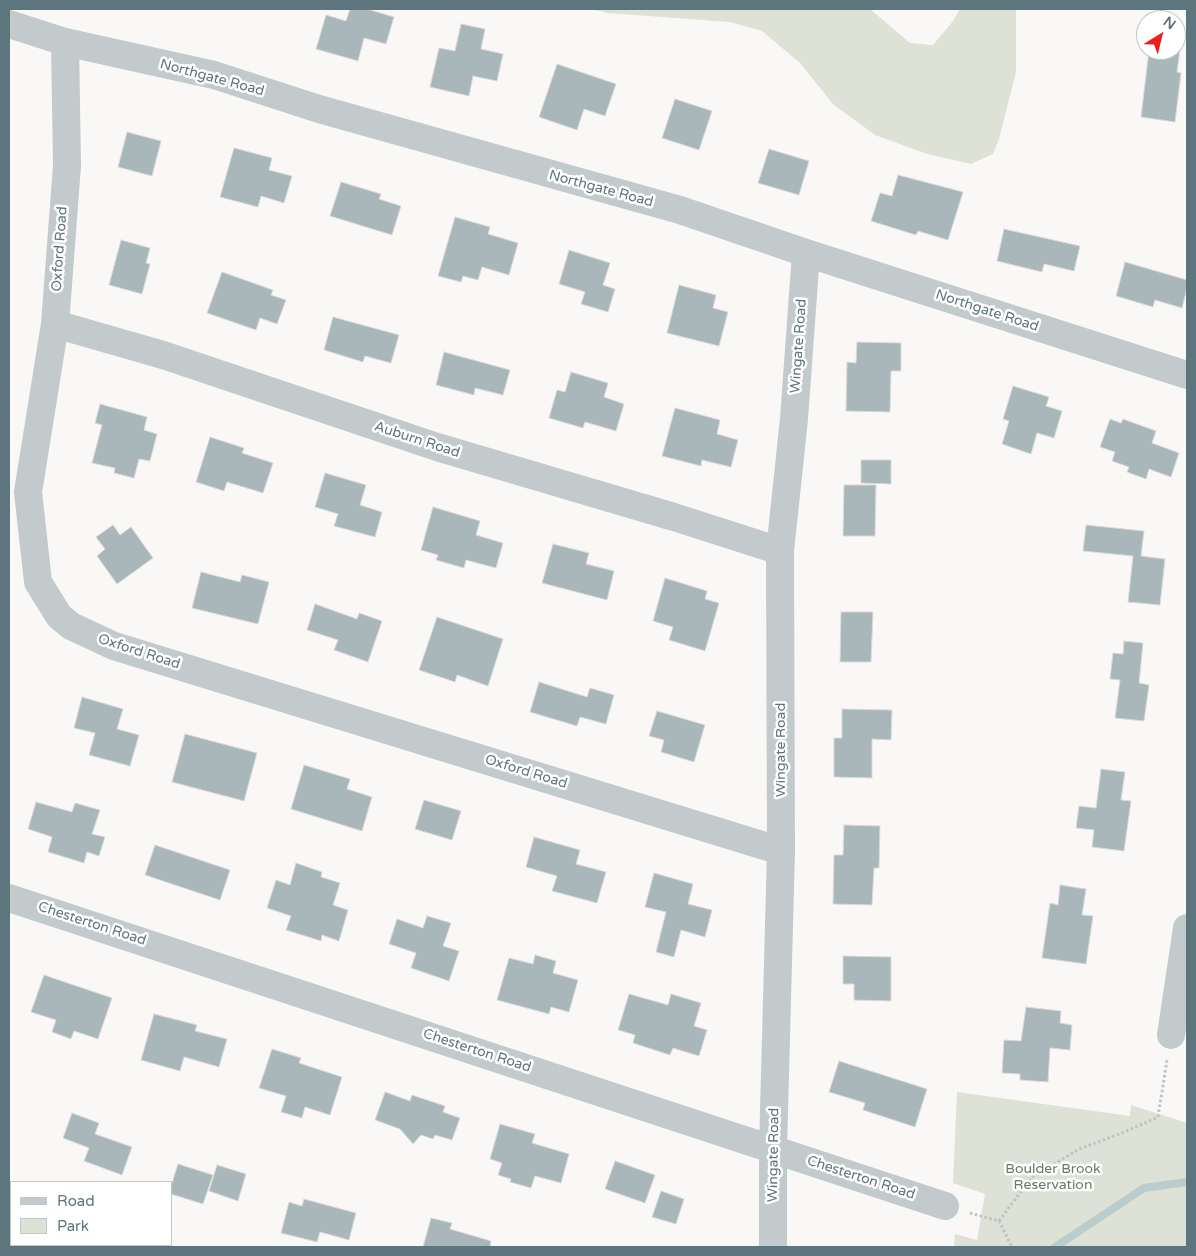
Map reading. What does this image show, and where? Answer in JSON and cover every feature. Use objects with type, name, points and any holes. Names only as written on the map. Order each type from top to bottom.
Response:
[{"type":"street","name":"Northgate Road","points":[[9,24],[65,42],[214,75],[319,109],[680,210],[806,253],[1187,376]]},
{"type":"street","name":"Oxford Road","points":[[65,42],[66,166],[55,324],[28,492],[38,582],[59,616],[72,626],[114,646],[781,852]]},
{"type":"street","name":"Wingate Road","points":[[773,1247],[773,1149],[781,852],[780,551],[794,419],[806,253]]},
{"type":"street","name":"Auburn Road","points":[[55,324],[163,355],[437,447],[674,517],[780,551]]},
{"type":"street","name":"Chesterton Road","points":[[9,898],[945,1206]]},
{"type":"street","points":[[1170,1035],[1187,928]]},
{"type":"path","points":[[999,1221],[1031,1178],[1079,1149],[1158,1117],[1170,1035]]},
{"type":"path","points":[[945,1206],[999,1221],[1012,1247]]},
{"type":"green space","points":[[592,9],[870,9],[910,43],[933,45],[953,21],[960,9],[1016,9],[1016,72],[999,139],[993,154],[971,164],[927,154],[875,135],[833,104],[800,63],[762,31],[730,22],[607,13]]},
{"type":"green space","name":"Boulder Brook Reservation","points":[[957,1092],[1130,1116],[1131,1105],[1187,1123],[1187,1247],[954,1247],[955,1234],[977,1240],[985,1194],[953,1183]]},
{"type":"building","points":[[350,9],[367,9],[394,17],[386,44],[364,38],[358,61],[316,49],[326,15],[346,21]]},
{"type":"building","points":[[461,24],[485,29],[481,49],[503,54],[497,81],[473,76],[469,96],[430,87],[439,48],[455,51]]},
{"type":"building","points":[[1148,60],[1179,60],[1177,72],[1181,73],[1175,122],[1141,117]]},
{"type":"building","points":[[557,64],[616,84],[605,116],[584,109],[577,130],[539,117]]},
{"type":"building","points":[[675,99],[712,111],[699,150],[662,138]]},
{"type":"building","points":[[127,132],[161,141],[152,176],[118,167]]},
{"type":"building","points":[[234,148],[272,158],[269,170],[292,176],[284,203],[261,196],[258,207],[220,197]]},
{"type":"building","points":[[769,149],[809,161],[799,195],[758,183]]},
{"type":"building","points":[[898,175],[963,192],[948,240],[918,231],[916,235],[871,221],[880,193],[892,196]]},
{"type":"building","points":[[341,182],[381,194],[379,199],[401,206],[392,235],[330,216]]},
{"type":"building","points":[[455,217],[490,227],[488,234],[518,243],[509,275],[482,267],[478,280],[463,276],[461,282],[438,276]]},
{"type":"building","points":[[1004,229],[1080,246],[1074,271],[1044,264],[1042,272],[997,261]]},
{"type":"building","points":[[121,240],[150,248],[146,263],[150,264],[142,294],[109,285]]},
{"type":"building","points":[[569,250],[610,263],[603,285],[615,289],[608,312],[581,304],[585,292],[559,284]]},
{"type":"building","points":[[1125,262],[1187,280],[1182,308],[1155,300],[1153,307],[1116,296]]},
{"type":"building","points":[[222,272],[273,290],[271,295],[286,300],[277,324],[260,318],[256,330],[207,313]]},
{"type":"building","points":[[679,285],[716,295],[713,308],[728,312],[719,346],[667,333]]},
{"type":"building","points":[[333,317],[399,335],[391,363],[365,356],[363,362],[324,350]]},
{"type":"building","points":[[857,342],[901,343],[901,371],[891,371],[890,412],[846,411],[847,362],[856,363]]},
{"type":"building","points":[[444,352],[510,370],[503,395],[475,388],[474,395],[436,385]]},
{"type":"building","points":[[571,372],[608,383],[604,397],[624,404],[616,431],[585,422],[583,428],[549,418],[557,390],[565,392]]},
{"type":"building","points":[[1013,386],[1049,397],[1046,406],[1062,411],[1054,438],[1037,433],[1031,454],[1002,444],[1009,421],[1003,419]]},
{"type":"building","points":[[100,404],[147,417],[144,430],[157,434],[150,461],[139,459],[134,478],[114,473],[115,468],[92,463],[102,425],[95,423]]},
{"type":"building","points":[[675,408],[720,420],[717,434],[738,440],[731,467],[702,460],[701,466],[662,456]]},
{"type":"building","points":[[1110,419],[1121,423],[1123,419],[1156,431],[1152,443],[1179,453],[1171,477],[1149,469],[1146,479],[1127,472],[1129,467],[1112,461],[1115,452],[1100,447]]},
{"type":"building","points":[[210,437],[244,448],[242,453],[273,463],[263,493],[227,482],[224,491],[196,482]]},
{"type":"building","points":[[861,460],[891,460],[891,484],[861,483]]},
{"type":"building","points":[[325,473],[366,485],[360,505],[382,512],[375,537],[334,526],[338,514],[315,507]]},
{"type":"building","points":[[844,485],[876,485],[875,536],[843,536]]},
{"type":"building","points":[[433,507],[480,521],[476,535],[503,543],[496,568],[466,560],[464,568],[436,560],[438,555],[421,550]]},
{"type":"building","points":[[113,525],[120,535],[131,527],[153,558],[117,584],[97,556],[105,549],[96,537]]},
{"type":"building","points":[[1086,525],[1144,531],[1141,556],[1165,559],[1160,605],[1128,602],[1133,556],[1083,551]]},
{"type":"building","points":[[553,544],[589,553],[586,564],[614,571],[607,600],[542,583]]},
{"type":"building","points":[[201,572],[240,582],[242,575],[269,582],[258,624],[192,608]]},
{"type":"building","points":[[665,578],[707,591],[705,599],[719,603],[705,651],[669,640],[673,627],[653,621]]},
{"type":"building","points":[[315,604],[357,619],[359,613],[382,621],[368,662],[334,650],[338,640],[307,630]]},
{"type":"building","points":[[841,612],[873,612],[871,662],[840,662]]},
{"type":"building","points":[[437,617],[503,639],[488,686],[457,675],[455,682],[419,670]]},
{"type":"building","points":[[1124,641],[1143,643],[1139,683],[1149,685],[1144,721],[1115,718],[1120,680],[1110,679],[1113,653],[1123,654]]},
{"type":"building","points":[[539,682],[587,697],[590,688],[614,695],[606,724],[580,717],[577,726],[530,712]]},
{"type":"building","points":[[82,697],[123,709],[117,729],[139,735],[130,766],[89,755],[95,733],[74,728]]},
{"type":"building","points":[[842,709],[892,710],[891,740],[872,739],[872,778],[834,777],[834,738],[842,738]]},
{"type":"building","points":[[657,711],[705,725],[694,762],[661,752],[664,740],[649,736]]},
{"type":"building","points":[[185,734],[257,753],[244,801],[172,782]]},
{"type":"building","points":[[304,765],[350,779],[347,789],[372,797],[362,831],[291,809]]},
{"type":"building","points":[[1101,769],[1125,772],[1121,800],[1131,801],[1124,851],[1092,847],[1094,830],[1076,828],[1079,806],[1096,808]]},
{"type":"building","points":[[424,800],[461,811],[452,840],[415,829]]},
{"type":"building","points":[[36,802],[72,812],[75,803],[100,810],[92,834],[105,837],[99,856],[87,852],[84,863],[48,852],[52,837],[28,829]]},
{"type":"building","points":[[844,825],[880,826],[879,868],[874,868],[872,905],[833,904],[834,855],[843,855]]},
{"type":"building","points":[[534,837],[580,850],[576,864],[606,872],[597,903],[552,891],[557,876],[526,867]]},
{"type":"building","points":[[155,845],[230,870],[220,900],[145,875]]},
{"type":"building","points":[[296,863],[322,872],[321,877],[340,883],[333,905],[348,910],[339,941],[322,935],[321,941],[286,930],[291,916],[267,908],[276,880],[290,885]]},
{"type":"building","points":[[654,873],[693,884],[688,904],[712,910],[705,937],[681,930],[674,957],[656,952],[666,912],[645,907]]},
{"type":"building","points":[[1060,885],[1086,889],[1082,915],[1093,916],[1086,964],[1042,958],[1050,903],[1058,905]]},
{"type":"building","points":[[427,916],[451,923],[443,946],[459,951],[449,981],[411,968],[416,953],[389,944],[397,919],[423,928]]},
{"type":"building","points":[[535,955],[556,961],[553,973],[578,980],[569,1012],[551,1007],[549,1014],[497,1000],[509,958],[533,964]]},
{"type":"building","points":[[843,956],[891,957],[891,1001],[854,1000],[854,984],[843,984]]},
{"type":"building","points":[[44,975],[112,998],[98,1039],[74,1031],[71,1039],[52,1032],[56,1020],[31,1012]]},
{"type":"building","points":[[629,994],[668,1005],[671,994],[701,1003],[694,1026],[707,1030],[699,1056],[673,1048],[670,1055],[633,1043],[635,1035],[618,1030]]},
{"type":"building","points":[[1026,1007],[1061,1011],[1060,1023],[1072,1025],[1070,1050],[1050,1048],[1048,1082],[1020,1080],[1020,1074],[1002,1073],[1004,1040],[1021,1041]]},
{"type":"building","points":[[154,1014],[197,1025],[195,1031],[227,1039],[219,1067],[184,1057],[180,1071],[141,1060]]},
{"type":"building","points":[[272,1049],[301,1058],[299,1063],[342,1077],[330,1115],[305,1107],[302,1118],[281,1112],[286,1096],[259,1088]]},
{"type":"building","points":[[839,1061],[927,1089],[915,1127],[863,1110],[865,1103],[829,1092]]},
{"type":"building","points":[[385,1092],[410,1101],[412,1095],[445,1106],[443,1112],[460,1118],[452,1140],[435,1135],[433,1139],[421,1135],[413,1144],[400,1129],[375,1120]]},
{"type":"building","points":[[72,1113],[99,1123],[95,1134],[132,1147],[122,1175],[84,1161],[89,1148],[63,1138]]},
{"type":"building","points":[[500,1124],[535,1134],[532,1143],[569,1154],[561,1183],[535,1176],[531,1188],[510,1182],[511,1179],[498,1175],[502,1163],[490,1159]]},
{"type":"building","points":[[615,1161],[655,1175],[645,1203],[605,1189]]},
{"type":"building","points":[[178,1164],[213,1175],[203,1204],[172,1194],[172,1183]]},
{"type":"building","points":[[217,1165],[246,1174],[238,1201],[209,1191]]},
{"type":"building","points":[[661,1191],[684,1199],[676,1224],[652,1217]]},
{"type":"building","points":[[304,1199],[356,1213],[349,1240],[320,1232],[317,1242],[281,1233],[289,1202],[302,1206]]},
{"type":"building","points":[[431,1218],[452,1223],[450,1229],[491,1241],[490,1247],[423,1247]]},
{"type":"waterway","points":[[1055,1247],[1144,1188],[1187,1182]]}]
